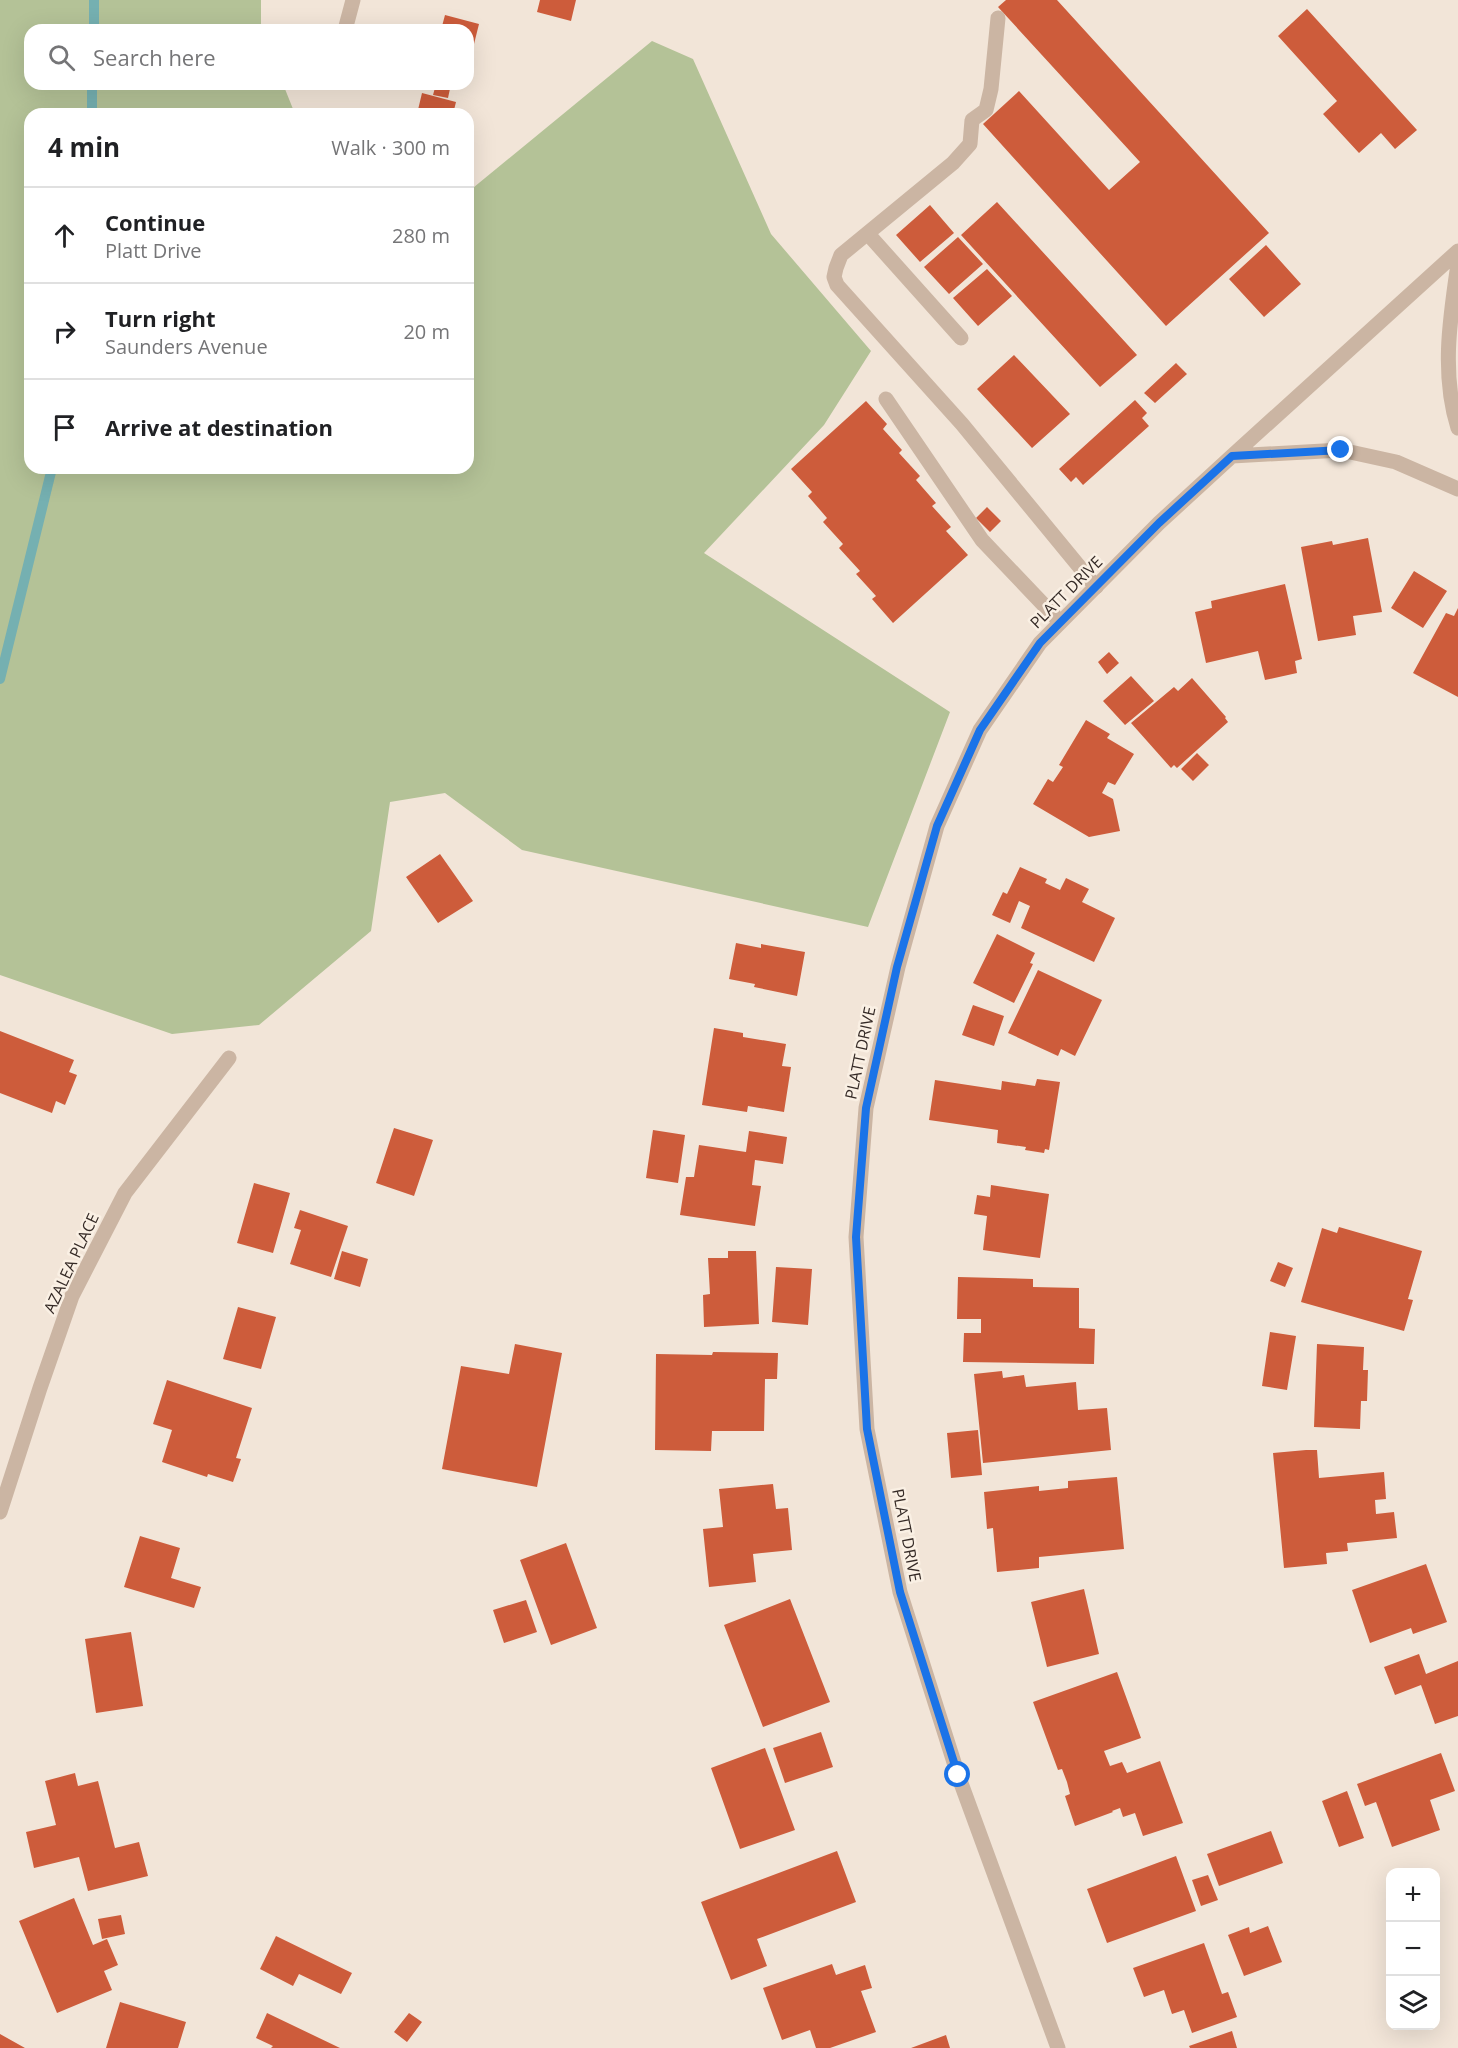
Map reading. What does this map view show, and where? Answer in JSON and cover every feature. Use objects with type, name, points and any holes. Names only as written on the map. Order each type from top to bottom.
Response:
[{"type":"street","points":[[346,24],[352,0]]},
{"type":"street","points":[[998,18],[987,110],[972,120],[970,144],[953,163],[841,255],[834,277],[837,285],[962,424],[1096,586]]},
{"type":"street","points":[[868,234],[961,338]]},
{"type":"street","name":"PLATT DRIVE","points":[[1058,2048],[958,1775],[900,1592],[867,1429],[856,1237],[866,1108],[897,967],[937,826],[980,730],[1040,643],[1159,523],[1458,251]]},
{"type":"street","points":[[1458,264],[1452,305],[1447,376],[1458,428]]},
{"type":"street","points":[[886,399],[982,540],[1060,622]]},
{"type":"street","points":[[1232,456],[1341,450],[1396,462],[1458,489]]},
{"type":"street","name":"AZALEA PLACE","points":[[0,1512],[72,1296],[125,1193],[229,1058]]},
{"type":"green space","points":[[0,0],[261,0],[261,24],[24,24],[24,90],[285,90],[293,108],[24,108],[24,474],[474,474],[474,187],[652,41],[693,59],[771,234],[871,351],[824,425],[704,553],[950,712],[868,927],[522,850],[445,793],[390,802],[371,931],[259,1025],[172,1034],[0,975]]},
{"type":"building","points":[[540,0],[576,0],[571,21],[537,12]]},
{"type":"building","points":[[1006,0],[1057,0],[1269,233],[1166,326],[983,124],[1019,91],[1109,190],[1140,162],[998,7]]},
{"type":"building","points":[[1307,9],[1417,130],[1395,149],[1381,133],[1359,153],[1323,114],[1337,101],[1278,36]]},
{"type":"building","points":[[445,15],[479,24],[474,44],[474,24],[443,24]]},
{"type":"building","points":[[434,90],[450,90],[448,98],[433,95]]},
{"type":"building","points":[[422,93],[456,102],[454,108],[418,108]]},
{"type":"building","points":[[997,202],[1137,355],[1100,387],[961,235]]},
{"type":"building","points":[[930,205],[954,233],[920,262],[896,235]]},
{"type":"building","points":[[958,237],[983,264],[949,294],[924,267]]},
{"type":"building","points":[[1266,245],[1301,284],[1264,317],[1229,279]]},
{"type":"building","points":[[987,269],[1012,296],[978,326],[953,298]]},
{"type":"building","points":[[1014,355],[1070,414],[1032,448],[977,389]]},
{"type":"building","points":[[1176,363],[1187,374],[1155,403],[1144,393]]},
{"type":"building","points":[[1135,400],[1147,413],[1142,418],[1149,426],[1083,485],[1076,477],[1071,482],[1059,469]]},
{"type":"building","points":[[866,401],[887,424],[883,429],[902,450],[899,453],[920,476],[916,480],[936,503],[932,506],[951,527],[946,531],[968,555],[893,623],[872,599],[876,596],[856,574],[860,571],[839,548],[843,544],[823,522],[827,518],[808,496],[812,492],[791,469]]},
{"type":"building","points":[[987,507],[1001,521],[990,532],[976,518]]},
{"type":"building","points":[[1368,538],[1382,612],[1353,616],[1356,635],[1318,641],[1301,547],[1332,541],[1333,545]]},
{"type":"building","points":[[1414,571],[1447,591],[1423,628],[1391,608]]},
{"type":"building","points":[[1285,584],[1302,659],[1295,661],[1297,673],[1265,680],[1258,651],[1206,663],[1195,612],[1212,608],[1211,601]]},
{"type":"building","points":[[1458,608],[1458,697],[1413,673],[1446,613],[1454,616]]},
{"type":"building","points":[[1109,652],[1119,663],[1107,674],[1098,662]]},
{"type":"building","points":[[1131,676],[1154,701],[1125,725],[1103,701]]},
{"type":"building","points":[[1192,678],[1228,722],[1177,768],[1174,765],[1171,768],[1131,723],[1174,687],[1178,691]]},
{"type":"building","points":[[1086,720],[1110,734],[1107,738],[1134,754],[1115,785],[1108,782],[1102,793],[1113,799],[1120,831],[1089,837],[1033,804],[1048,779],[1053,782],[1063,767],[1059,765]]},
{"type":"building","points":[[1197,753],[1209,765],[1193,781],[1181,769]]},
{"type":"building","points":[[440,854],[473,901],[438,923],[406,877]]},
{"type":"building","points":[[1020,867],[1047,879],[1045,883],[1060,890],[1066,878],[1089,889],[1082,902],[1115,918],[1094,962],[1021,928],[1030,906],[1019,901],[1010,923],[992,915],[1003,892],[1007,894]]},
{"type":"building","points":[[997,934],[1035,953],[1030,963],[1033,964],[1014,1003],[973,983]]},
{"type":"building","points":[[736,943],[761,948],[761,944],[805,952],[797,996],[729,979]]},
{"type":"building","points":[[1038,970],[1102,1000],[1075,1056],[1061,1049],[1058,1056],[1008,1033]]},
{"type":"building","points":[[973,1005],[1004,1016],[994,1046],[962,1035]]},
{"type":"building","points":[[714,1028],[743,1033],[743,1037],[786,1044],[782,1066],[791,1067],[784,1112],[748,1106],[747,1112],[702,1105]]},
{"type":"building","points":[[0,1031],[74,1060],[69,1072],[77,1075],[65,1105],[56,1101],[52,1113],[0,1093]]},
{"type":"building","points":[[1037,1079],[1060,1082],[1049,1150],[1045,1149],[1044,1153],[1025,1150],[1026,1147],[997,1143],[998,1130],[929,1120],[935,1080],[1001,1090],[1002,1081],[1035,1086]]},
{"type":"building","points":[[394,1128],[433,1140],[414,1196],[376,1183]]},
{"type":"building","points":[[653,1130],[685,1135],[678,1183],[646,1178]]},
{"type":"building","points":[[749,1131],[787,1137],[783,1164],[755,1160],[752,1185],[761,1186],[755,1226],[680,1215],[686,1177],[694,1177],[699,1145],[746,1152]]},
{"type":"building","points":[[254,1183],[290,1193],[273,1253],[237,1243]]},
{"type":"building","points":[[991,1185],[1049,1194],[1040,1258],[983,1250],[987,1216],[974,1214],[977,1195],[990,1197]]},
{"type":"building","points":[[300,1210],[348,1226],[331,1277],[290,1264],[301,1230],[294,1228]]},
{"type":"building","points":[[1339,1227],[1422,1251],[1408,1299],[1413,1300],[1404,1331],[1301,1302],[1322,1228],[1337,1233]]},
{"type":"building","points":[[342,1251],[368,1259],[360,1287],[334,1279]]},
{"type":"building","points":[[728,1251],[756,1251],[759,1324],[704,1327],[703,1295],[710,1294],[708,1258],[728,1258]]},
{"type":"building","points":[[1278,1262],[1293,1268],[1285,1287],[1270,1281]]},
{"type":"building","points":[[776,1267],[812,1269],[808,1325],[772,1322]]},
{"type":"building","points":[[958,1277],[1033,1279],[1033,1287],[1079,1288],[1079,1328],[1095,1329],[1094,1364],[963,1362],[964,1333],[981,1333],[981,1319],[957,1319]]},
{"type":"building","points":[[238,1307],[276,1317],[261,1369],[223,1359]]},
{"type":"building","points":[[1270,1332],[1296,1336],[1287,1390],[1262,1386]]},
{"type":"building","points":[[515,1344],[562,1353],[537,1487],[442,1469],[461,1366],[509,1374]]},
{"type":"building","points":[[1317,1344],[1364,1347],[1363,1370],[1368,1370],[1367,1401],[1361,1401],[1360,1429],[1314,1427]]},
{"type":"building","points":[[713,1352],[778,1353],[777,1379],[765,1379],[764,1431],[712,1431],[711,1451],[655,1450],[656,1354],[712,1355]]},
{"type":"building","points":[[1002,1371],[1003,1378],[1024,1375],[1026,1387],[1076,1382],[1078,1410],[1107,1408],[1111,1450],[983,1463],[974,1374]]},
{"type":"building","points":[[167,1380],[252,1408],[236,1458],[241,1459],[233,1482],[208,1474],[207,1477],[162,1462],[172,1430],[153,1424]]},
{"type":"building","points":[[978,1430],[982,1475],[951,1478],[947,1433]]},
{"type":"building","points":[[1317,1450],[1319,1478],[1384,1472],[1386,1499],[1375,1500],[1376,1514],[1394,1512],[1397,1538],[1347,1543],[1348,1551],[1326,1553],[1327,1564],[1284,1568],[1273,1453]]},
{"type":"building","points":[[1117,1477],[1124,1549],[1039,1557],[1039,1568],[997,1572],[993,1528],[987,1529],[984,1492],[1039,1486],[1039,1491],[1068,1488],[1068,1481]]},
{"type":"building","points":[[773,1484],[776,1509],[788,1508],[792,1550],[753,1554],[756,1582],[709,1587],[703,1529],[723,1527],[719,1489]]},
{"type":"building","points":[[140,1536],[180,1548],[171,1578],[201,1587],[194,1608],[124,1587]]},
{"type":"building","points":[[566,1543],[597,1628],[551,1645],[520,1560]]},
{"type":"building","points":[[1426,1564],[1447,1622],[1413,1634],[1411,1628],[1370,1643],[1352,1590]]},
{"type":"building","points":[[1084,1589],[1099,1654],[1047,1667],[1031,1602]]},
{"type":"building","points":[[790,1599],[830,1702],[763,1727],[724,1625]]},
{"type":"building","points":[[526,1600],[537,1632],[504,1643],[493,1610]]},
{"type":"building","points":[[131,1632],[143,1706],[96,1713],[85,1639]]},
{"type":"building","points":[[1419,1654],[1426,1674],[1458,1661],[1458,1716],[1435,1724],[1421,1685],[1395,1695],[1384,1667]]},
{"type":"building","points":[[1117,1672],[1141,1738],[1104,1751],[1110,1766],[1122,1762],[1127,1773],[1160,1761],[1183,1823],[1143,1836],[1135,1813],[1123,1817],[1120,1808],[1075,1826],[1065,1796],[1070,1794],[1067,1782],[1062,1769],[1058,1770],[1033,1702]]},
{"type":"building","points":[[821,1732],[833,1767],[785,1783],[773,1748]]},
{"type":"building","points":[[765,1748],[795,1830],[740,1849],[711,1768]]},
{"type":"building","points":[[1441,1753],[1455,1791],[1430,1800],[1440,1830],[1392,1847],[1376,1802],[1365,1806],[1357,1784]]},
{"type":"building","points":[[75,1773],[78,1786],[98,1781],[115,1848],[139,1842],[148,1876],[88,1891],[79,1857],[34,1868],[26,1832],[56,1825],[45,1781]]},
{"type":"building","points":[[1347,1791],[1364,1838],[1339,1847],[1322,1801]]},
{"type":"building","points":[[1271,1831],[1283,1863],[1219,1886],[1207,1854]]},
{"type":"building","points":[[837,1851],[856,1902],[757,1939],[767,1966],[731,1980],[701,1902]]},
{"type":"building","points":[[1176,1856],[1196,1911],[1107,1943],[1087,1889]]},
{"type":"building","points":[[1208,1875],[1218,1900],[1201,1906],[1192,1880]]},
{"type":"building","points":[[74,1898],[93,1945],[107,1939],[118,1965],[104,1971],[112,1990],[57,2013],[19,1921]]},
{"type":"building","points":[[121,1915],[125,1934],[102,1939],[98,1919]]},
{"type":"building","points":[[1268,1926],[1282,1962],[1244,1976],[1228,1935],[1249,1927],[1250,1933]]},
{"type":"building","points":[[276,1936],[352,1973],[341,1994],[299,1974],[293,1986],[260,1969]]},
{"type":"building","points":[[1204,1943],[1222,1994],[1228,1992],[1237,2017],[1192,2033],[1184,2010],[1172,2014],[1164,1990],[1144,1997],[1133,1968]]},
{"type":"building","points":[[832,1964],[836,1975],[865,1965],[872,1988],[861,1991],[876,2032],[830,2048],[816,2048],[810,2030],[782,2040],[763,1988]]},
{"type":"building","points":[[120,2002],[186,2022],[178,2048],[106,2048]]},
{"type":"building","points":[[267,2013],[340,2048],[271,2048],[273,2046],[256,2038]]},
{"type":"building","points":[[409,2013],[422,2022],[407,2042],[394,2032]]},
{"type":"building","points":[[1232,2031],[1237,2048],[1190,2048],[1189,2046]]},
{"type":"building","points":[[0,2034],[25,2048],[0,2048]]},
{"type":"building","points":[[946,2035],[950,2048],[911,2048]]},
{"type":"waterway","points":[[94,0],[94,24]]},
{"type":"waterway","points":[[92,90],[92,108]]},
{"type":"waterway","points":[[0,679],[51,474]]},
{"type":"route","points":[[958,1775],[900,1592],[867,1429],[856,1237],[866,1108],[897,967],[937,826],[980,730],[1040,643],[1159,523],[1232,456],[1341,450]]}]
